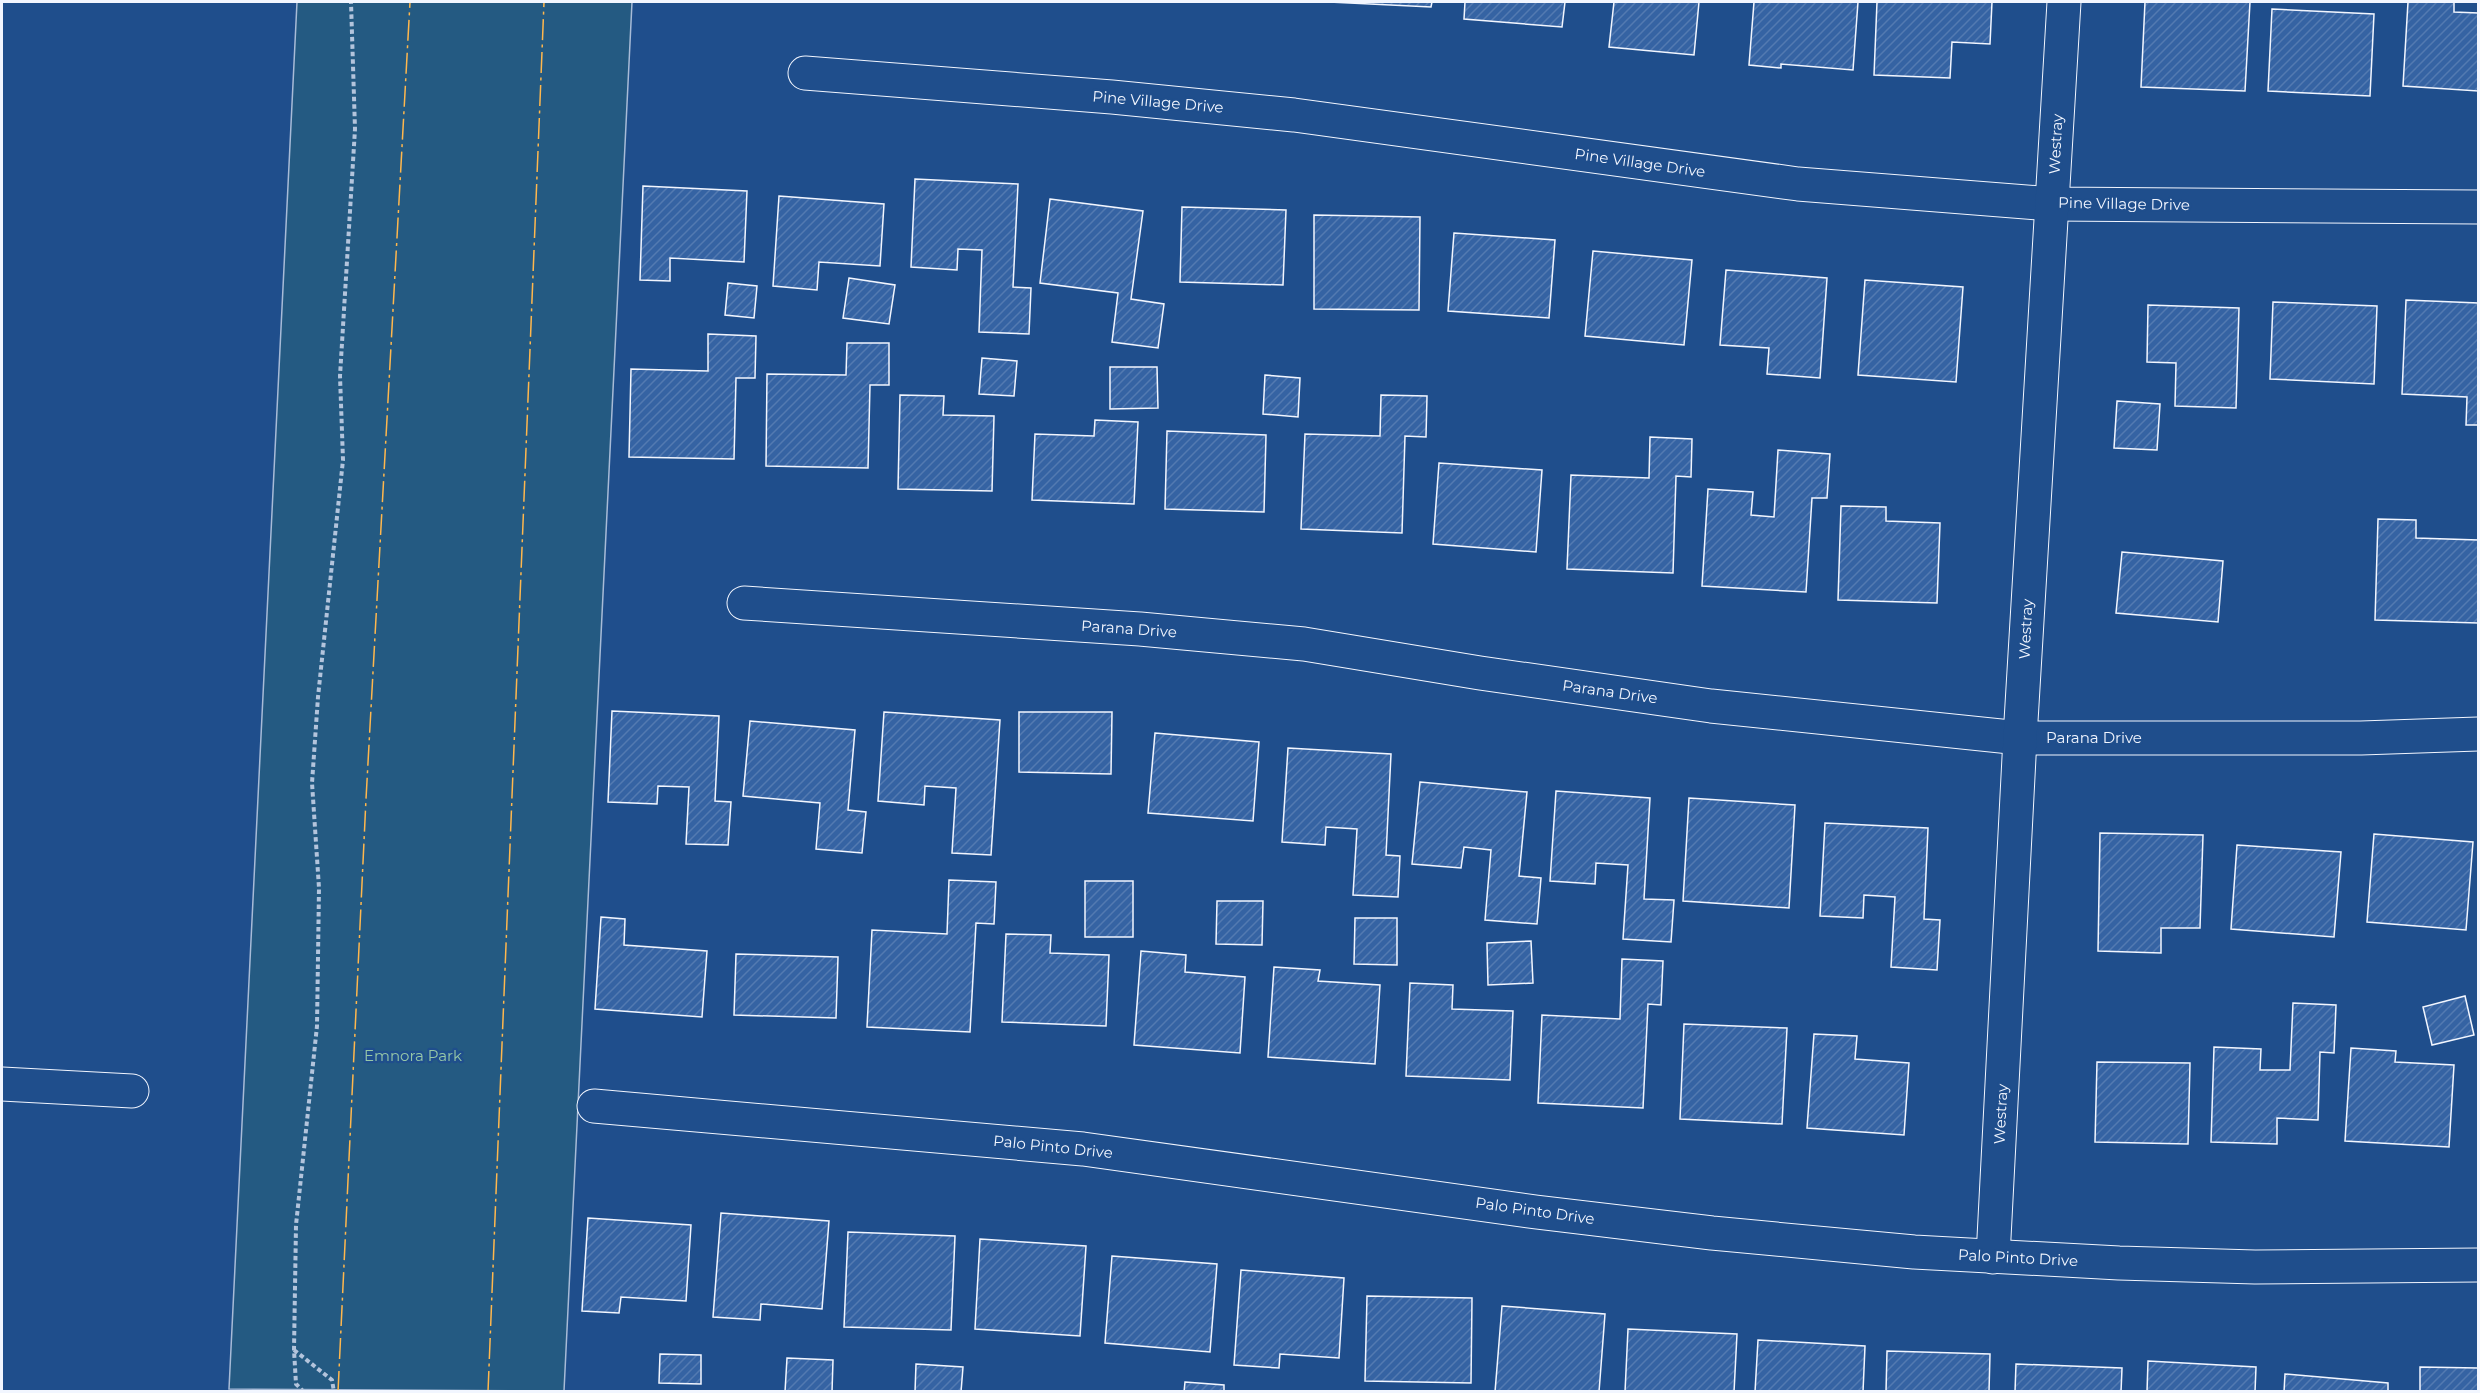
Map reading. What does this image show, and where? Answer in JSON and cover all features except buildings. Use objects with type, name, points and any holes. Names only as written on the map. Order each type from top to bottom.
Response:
[{"type":"street","name":"Westray","points":[[1993,1257],[2020,738],[2064,2]]},
{"type":"street","name":"Pine Village Drive","points":[[805,73],[1112,97],[1282,114],[1798,184],[2052,204],[2478,207]]},
{"type":"street","name":"Parana Drive","points":[[744,603],[1140,629],[1304,644],[1480,673],[1711,706],[2020,738],[2361,738],[2478,734]]},
{"type":"street","points":[[2,1084],[132,1091]]},
{"type":"street","name":"Palo Pinto Drive","points":[[594,1106],[1083,1149],[1536,1212],[1713,1233],[1914,1252],[2119,1263],[2255,1267],[2478,1265]]},
{"type":"path","points":[[304,1392],[296,1384],[294,1350],[296,1225],[317,1026],[319,888],[312,783],[318,697],[343,460],[340,376],[355,129],[351,2]]},
{"type":"path","points":[[294,1350],[332,1380],[334,1392]]},
{"type":"green space","name":"Emnora Park","points":[[297,2],[632,2],[564,1391],[229,1389]]},
{"type":"power","points":[[338,1392],[366,799],[410,2]]},
{"type":"power","points":[[488,1392],[544,2]]}]
